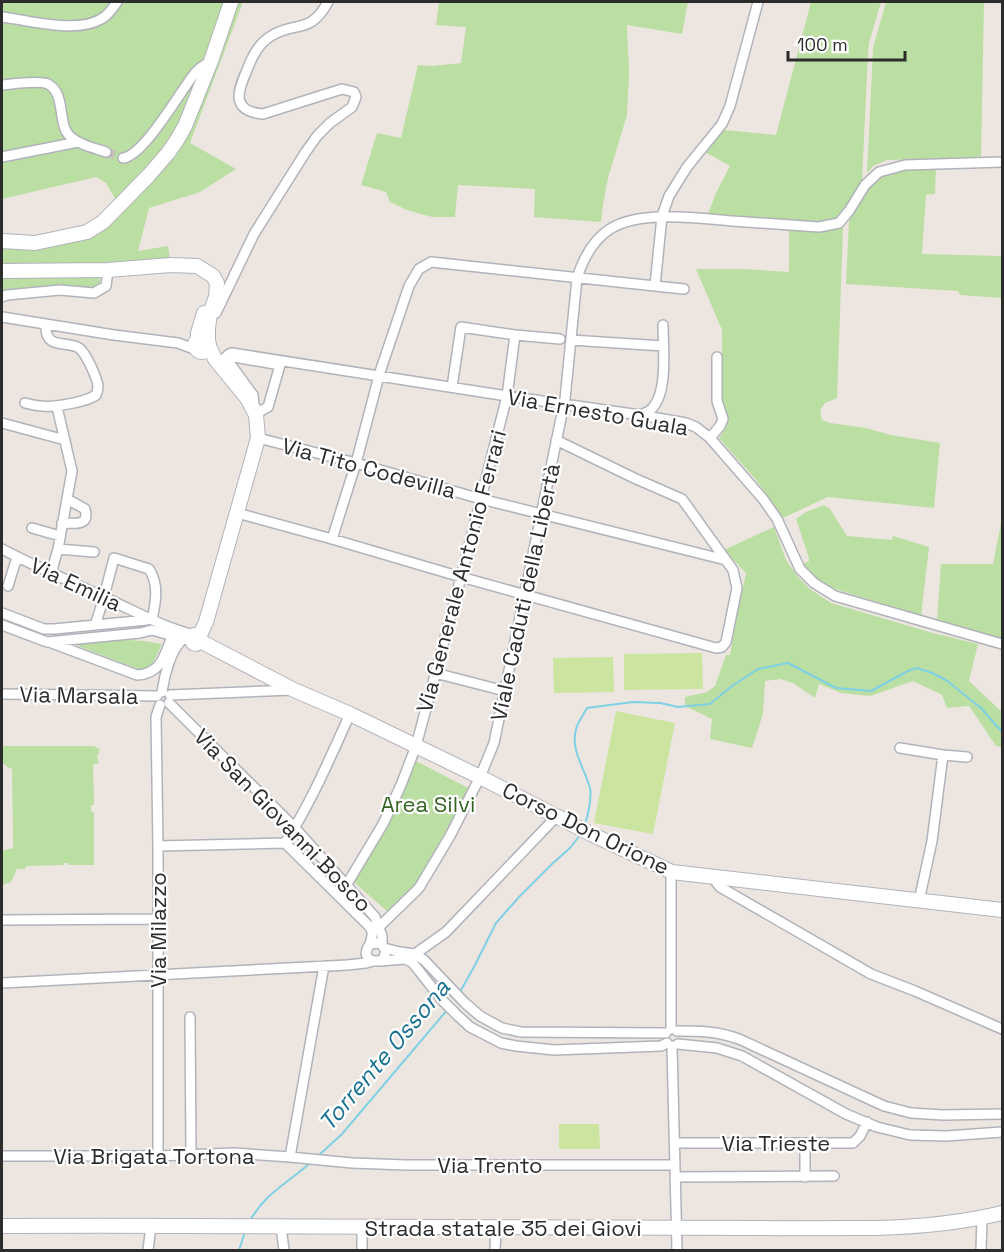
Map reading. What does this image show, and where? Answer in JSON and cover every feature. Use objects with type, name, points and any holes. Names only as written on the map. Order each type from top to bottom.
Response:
[{"type":"street","points":[[2,17],[54,25],[89,24],[103,19],[117,2]]},
{"type":"street","points":[[2,241],[35,243],[87,232],[104,222],[149,175],[177,140],[185,126],[211,61],[231,2]]},
{"type":"street","points":[[208,348],[254,234],[317,136],[355,102],[354,92],[342,89],[263,114],[251,113],[242,106],[239,98],[240,87],[251,59],[259,47],[280,32],[303,26],[314,20],[328,2]]},
{"type":"street","points":[[655,286],[662,216],[669,196],[687,167],[722,124],[730,106],[758,2]]},
{"type":"street","points":[[123,158],[132,155],[144,142],[178,100],[196,72],[211,61]]},
{"type":"street","points":[[2,85],[47,84],[55,90],[66,131],[78,142],[106,152]]},
{"type":"street","points":[[2,157],[78,142]]},
{"type":"street","points":[[577,278],[582,262],[595,243],[610,229],[632,221],[662,216],[819,227],[839,223],[865,185],[879,172],[905,165],[1002,162]]},
{"type":"street","points":[[332,538],[356,463],[378,377],[409,286],[419,269],[431,262],[684,289]]},
{"type":"street","points":[[2,271],[108,270],[190,265],[209,273],[217,283],[216,297],[210,313],[208,348],[243,391],[256,419],[258,438],[206,622],[193,638],[172,636],[151,623],[44,629],[2,613]]},
{"type":"street","points":[[2,297],[60,290],[94,293],[106,286],[108,270]]},
{"type":"street","name":"Viale Caduti della Libertà","points":[[378,928],[419,888],[450,836],[480,777],[494,743],[564,404],[577,278]]},
{"type":"street","points":[[2,317],[208,348],[234,357],[280,365],[268,407],[259,412],[254,405],[253,395],[208,348]]},
{"type":"street","points":[[25,403],[40,407],[57,407],[90,399],[96,395],[98,387],[85,355],[76,346],[60,345],[52,340],[46,331],[46,324]]},
{"type":"street","points":[[640,415],[650,411],[661,392],[664,381],[663,325]]},
{"type":"street","points":[[452,387],[461,327],[560,339]]},
{"type":"street","name":"Via Generale Antonio Ferrari","points":[[347,884],[383,824],[416,746],[462,578],[507,396],[515,335]]},
{"type":"street","points":[[572,340],[663,346]]},
{"type":"street","name":"Via Ernesto Guala","points":[[208,348],[229,354],[686,423],[696,427],[710,438],[763,500],[777,519],[800,569],[814,583],[835,596],[1002,644]]},
{"type":"street","points":[[710,438],[723,419],[717,401],[717,357]]},
{"type":"street","points":[[256,419],[271,410],[284,361]]},
{"type":"street","points":[[52,571],[72,471],[57,407]]},
{"type":"street","points":[[2,425],[65,440]]},
{"type":"street","name":"Via Tito Codevilla","points":[[258,438],[481,499],[726,560]]},
{"type":"street","points":[[237,513],[332,538],[462,578],[716,648],[722,647],[726,642],[736,588],[734,570],[682,499],[556,440]]},
{"type":"street","points":[[62,523],[82,522],[87,518],[85,509],[67,499]]},
{"type":"street","points":[[35,528],[60,536]]},
{"type":"street","name":"Via Emilia","points":[[2,549],[105,597],[151,623],[193,638]]},
{"type":"street","points":[[58,549],[94,552]]},
{"type":"street","points":[[8,586],[17,557]]},
{"type":"street","points":[[47,642],[140,633],[151,623],[156,603],[154,580],[149,569],[114,558],[105,597],[95,626]]},
{"type":"street","points":[[2,625],[137,675],[154,671],[172,636]]},
{"type":"street","name":"Corso Don Orione","points":[[193,638],[294,690],[350,714],[672,872],[1002,910]]},
{"type":"street","name":"Via Milazzo","points":[[158,1156],[156,717],[163,698],[168,666],[178,644],[193,638]]},
{"type":"street","points":[[435,673],[506,691]]},
{"type":"street","name":"Via Marsala","points":[[2,694],[163,698],[294,690]]},
{"type":"street","name":"Via San Giovanni Bosco","points":[[163,698],[295,828],[347,884],[375,917],[383,946]]},
{"type":"street","points":[[158,846],[285,843],[324,772],[350,714]]},
{"type":"street","points":[[900,748],[967,757]]},
{"type":"street","points":[[919,900],[932,841],[943,755]]},
{"type":"street","points":[[415,954],[446,932],[556,817]]},
{"type":"street","name":"Via San Giovanni Bosco","points":[[285,843],[369,926],[372,930],[370,944]]},
{"type":"street","points":[[672,872],[671,1031],[664,1038],[672,1044]]},
{"type":"street","points":[[711,877],[720,887],[867,971],[1002,1029]]},
{"type":"street","points":[[2,920],[157,919]]},
{"type":"street","points":[[383,946],[385,956],[376,961],[368,959],[366,954],[370,944],[378,943],[400,952],[415,954],[424,960],[480,1016],[502,1028],[521,1032],[704,1031],[720,1033],[739,1039],[884,1106],[922,1114],[1002,1114]]},
{"type":"street","points":[[2,983],[324,966],[405,959],[412,962],[457,1015],[471,1027],[501,1043],[554,1050],[672,1044],[717,1047],[742,1056],[846,1114],[877,1127],[910,1135],[946,1136],[1002,1132]]},
{"type":"street","points":[[290,1157],[324,966]]},
{"type":"street","points":[[190,1017],[191,1155]]},
{"type":"street","points":[[671,1031],[681,1037],[672,1044]]},
{"type":"street","points":[[554,1050],[555,1032]]},
{"type":"street","points":[[620,1032],[621,1047]]},
{"type":"street","points":[[672,1044],[676,1251]]},
{"type":"street","name":"Via Trieste","points":[[674,1143],[853,1143],[860,1136],[867,1122]]},
{"type":"street","points":[[805,1143],[805,1177]]},
{"type":"street","name":"Via Brigata Tortona","points":[[2,1156],[234,1154],[306,1159]]},
{"type":"street","name":"Via Trento","points":[[306,1159],[452,1166],[674,1165]]},
{"type":"street","points":[[675,1177],[834,1176]]},
{"type":"street","name":"Strada statale 35 dei Giovi","points":[[2,1226],[900,1228],[1002,1213]]},
{"type":"street","points":[[981,1251],[982,1217]]},
{"type":"street","points":[[148,1251],[151,1226]]},
{"type":"street","points":[[281,1227],[284,1251]]},
{"type":"street","points":[[362,1227],[362,1251]]},
{"type":"street","points":[[495,1251],[496,1227]]},
{"type":"green space","points":[[2,2],[226,2],[202,69],[171,143],[117,202],[106,183],[96,177],[2,199]]},
{"type":"green space","points":[[238,2],[243,2],[190,143],[236,169],[200,192],[149,208],[138,251],[168,246],[170,258],[133,263],[2,265],[2,243],[75,239],[140,192],[167,165],[186,136]]},
{"type":"green space","points":[[439,2],[688,2],[682,34],[627,25],[629,73],[627,115],[608,178],[601,222],[534,217],[535,189],[458,185],[455,217],[432,217],[407,210],[390,202],[386,192],[361,185],[377,133],[401,138],[418,65],[461,63],[466,27],[436,25]]},
{"type":"green space","points":[[811,2],[881,2],[869,43],[862,180],[841,214],[833,221],[708,214],[730,166],[705,152],[724,130],[776,135]]},
{"type":"green space","points":[[886,2],[984,2],[981,157],[887,160],[873,166],[867,173],[873,48]]},
{"type":"green space","points":[[936,167],[935,194],[926,195],[922,254],[1002,256],[1002,298],[960,295],[958,291],[846,284],[849,221],[866,188],[890,170]]},
{"type":"green space","points":[[843,228],[837,398],[825,403],[820,410],[822,420],[940,443],[934,508],[828,497],[783,518],[757,481],[719,438],[728,420],[722,394],[722,330],[696,269],[789,272],[789,229],[823,231]]},
{"type":"green space","points":[[2,276],[100,277],[100,285],[93,292],[59,287],[2,291]]},
{"type":"green space","points":[[824,505],[830,509],[847,536],[892,540],[893,536],[929,547],[921,616],[829,587],[809,571],[803,564],[809,561],[809,558],[796,519]]},
{"type":"green space","points":[[1002,518],[1002,638],[937,621],[941,564],[993,564]]},
{"type":"green space","points":[[774,527],[786,560],[799,578],[810,589],[831,603],[978,644],[969,681],[1002,712],[1002,747],[996,746],[969,706],[947,708],[942,695],[913,681],[870,696],[841,693],[819,684],[815,698],[793,683],[780,679],[765,681],[763,714],[752,748],[710,739],[712,719],[685,706],[685,697],[707,692],[715,686],[726,655],[730,655],[746,573],[724,550]]},
{"type":"green space","points":[[128,640],[162,644],[151,667],[140,670],[73,644]]},
{"type":"green space","points":[[702,653],[703,689],[624,690],[624,654]]},
{"type":"green space","points":[[613,657],[614,692],[554,693],[553,658]]},
{"type":"green space","points":[[616,711],[675,723],[653,834],[594,823]]},
{"type":"green space","points":[[2,746],[94,746],[100,750],[97,757],[99,763],[93,765],[94,805],[91,805],[91,811],[94,812],[94,865],[64,863],[64,865],[26,866],[25,869],[17,869],[11,882],[2,885],[2,851],[13,848],[12,769],[2,762]]},
{"type":"green space","name":"Area Silvi","points":[[414,760],[470,789],[415,885],[388,912],[354,882],[386,826]]},
{"type":"green space","points":[[559,1124],[599,1124],[600,1149],[559,1149]]},
{"type":"waterway","name":"Torrente Ossona","points":[[584,826],[589,807],[590,788],[576,752],[575,737],[577,726],[587,708],[633,702],[660,703],[678,707],[710,704],[758,669],[788,663],[836,688],[871,691],[917,668],[946,680],[981,708],[1002,732]]},
{"type":"waterway","name":"Torrente Ossona","points":[[460,992],[496,923],[581,834]]},
{"type":"waterway","name":"Torrente Ossona","points":[[317,1157],[342,1134],[448,1009]]},
{"type":"waterway","name":"Torrente Ossona","points":[[250,1221],[270,1196],[310,1163]]},
{"type":"waterway","name":"Torrente Ossona","points":[[239,1250],[245,1232]]},
{"type":"tunnel","points":[[106,152],[123,158]]}]
